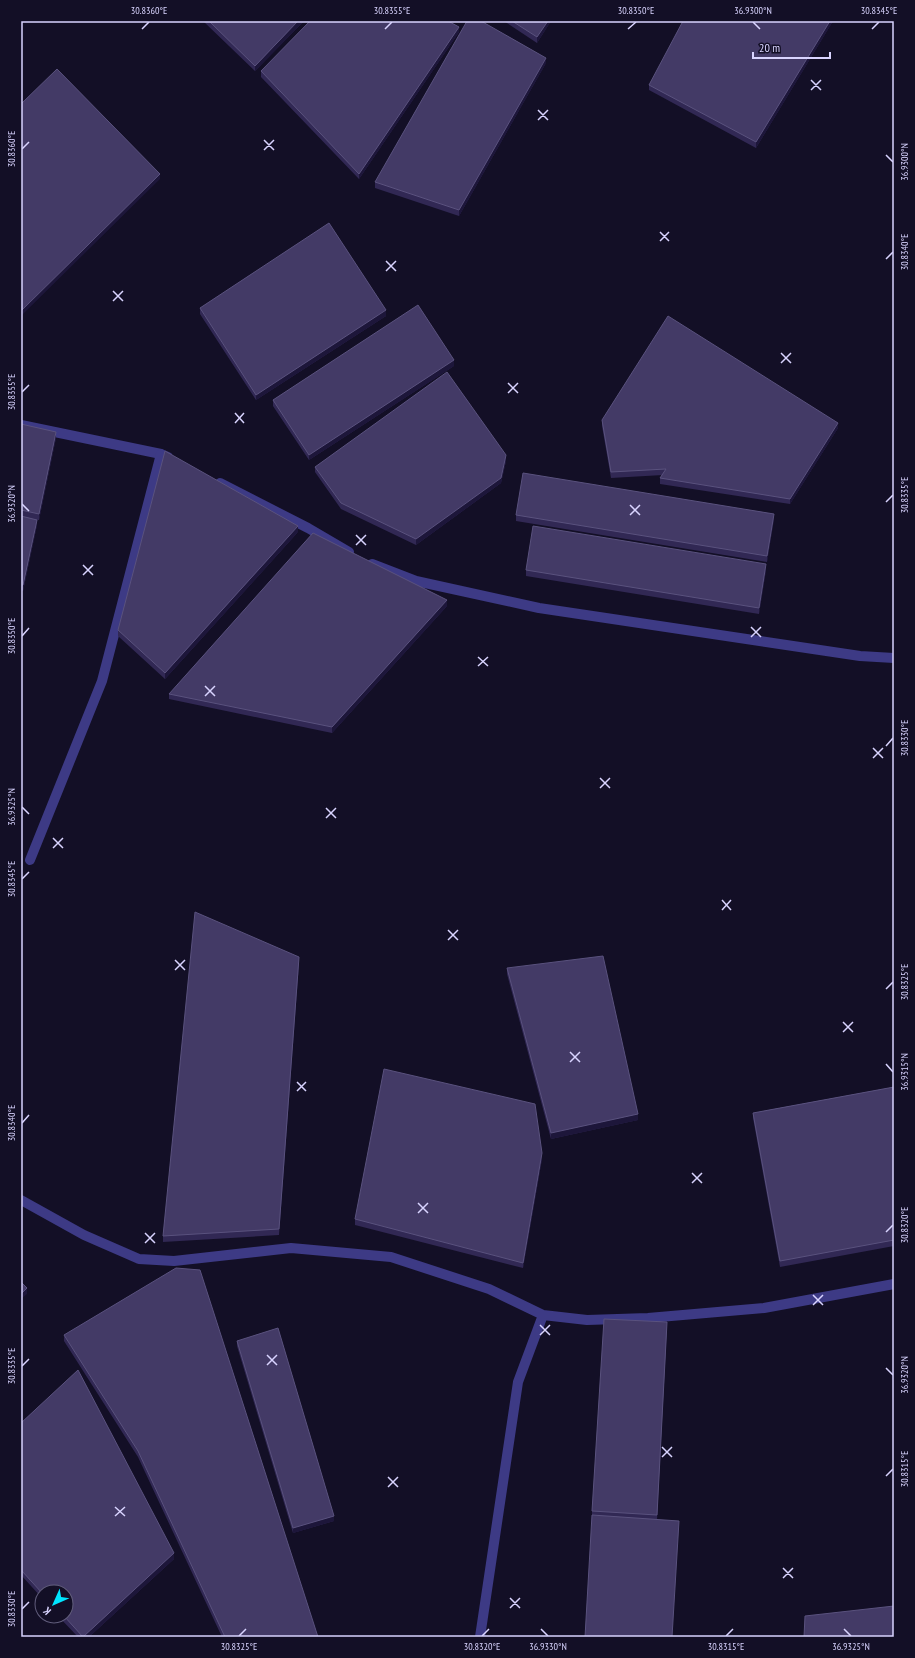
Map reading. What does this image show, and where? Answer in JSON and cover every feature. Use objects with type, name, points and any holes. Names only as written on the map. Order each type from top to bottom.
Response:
[{"type":"street","points":[[21,425],[161,454],[178,462]]},
{"type":"street","points":[[30,860],[102,681],[161,454]]},
{"type":"street","points":[[212,478],[308,528],[358,558],[416,581],[539,608],[860,656],[894,658]]},
{"type":"street","points":[[21,1200],[84,1235],[140,1259],[174,1261],[291,1248],[391,1257],[489,1289],[543,1315],[587,1320],[633,1319],[749,1310],[894,1284]]},
{"type":"street","points":[[480,1637],[518,1382],[543,1315]]},
{"type":"building","points":[[209,21],[298,21],[255,66]]},
{"type":"building","points":[[310,21],[448,21],[459,27],[359,174],[261,71]]},
{"type":"building","points":[[467,21],[481,21],[546,58],[459,210],[375,182]]},
{"type":"building","points":[[512,21],[548,21],[537,37]]},
{"type":"building","points":[[683,21],[830,21],[756,142],[649,85]]},
{"type":"building","points":[[57,69],[160,174],[22,310],[21,104]]},
{"type":"building","points":[[329,223],[386,310],[256,395],[200,308]]},
{"type":"building","points":[[418,305],[454,360],[309,455],[273,400]]},
{"type":"building","points":[[668,316],[838,423],[790,499],[660,478],[666,469],[611,472],[602,420]]},
{"type":"building","points":[[447,372],[506,455],[501,478],[416,539],[341,503],[315,467]]},
{"type":"building","points":[[21,424],[56,432],[39,514],[21,510]]},
{"type":"building","points":[[165,451],[298,526],[165,673],[118,630]]},
{"type":"building","points":[[523,473],[774,514],[767,556],[516,515]]},
{"type":"building","points":[[21,516],[37,520],[23,585],[21,585]]},
{"type":"building","points":[[533,526],[766,564],[759,608],[526,570]]},
{"type":"building","points":[[313,533],[447,600],[332,727],[169,694]]},
{"type":"building","points":[[195,912],[299,957],[279,1229],[163,1236]]},
{"type":"building","points":[[603,956],[638,1114],[551,1133],[507,968]]},
{"type":"building","points":[[384,1069],[535,1104],[542,1153],[523,1263],[355,1219]]},
{"type":"building","points":[[894,1087],[894,1240],[780,1261],[753,1113]]},
{"type":"building","points":[[176,1268],[200,1270],[318,1637],[225,1637],[138,1451],[64,1335]]},
{"type":"building","points":[[21,1282],[27,1288],[21,1294]]},
{"type":"building","points":[[604,1319],[667,1322],[657,1515],[592,1511]]},
{"type":"building","points":[[278,1328],[334,1516],[293,1528],[237,1341]]},
{"type":"building","points":[[78,1370],[174,1553],[83,1637],[71,1624],[74,1624],[74,1584],[34,1584],[21,1570],[21,1423]]},
{"type":"building","points":[[592,1515],[679,1521],[672,1637],[585,1637]]},
{"type":"building","points":[[894,1606],[894,1637],[804,1637],[805,1616]]}]
